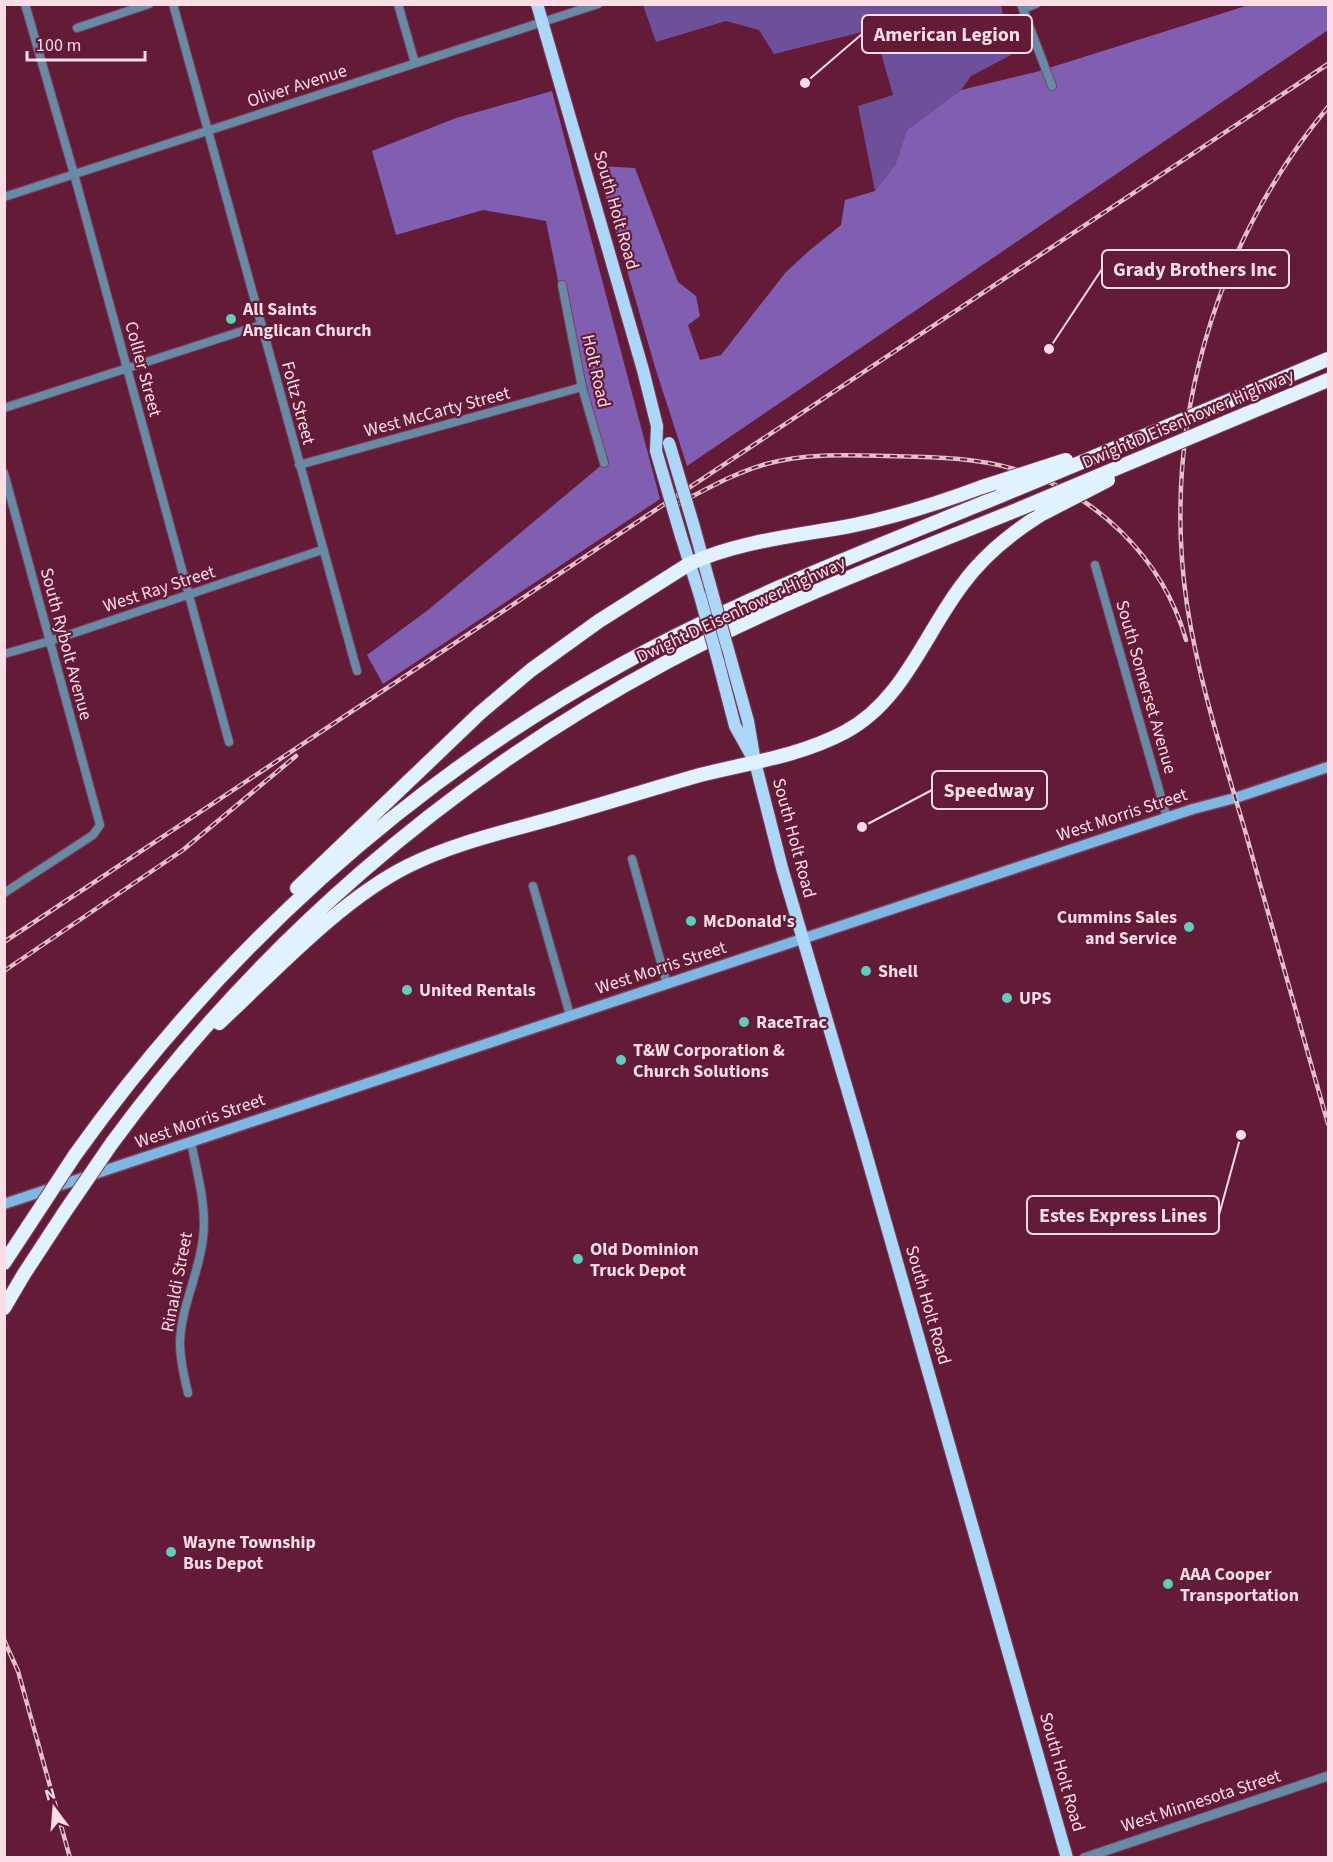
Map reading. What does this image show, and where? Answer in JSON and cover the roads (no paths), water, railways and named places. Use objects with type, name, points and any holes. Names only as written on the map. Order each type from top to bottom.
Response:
[{"type":"highway","name":"Dwight D Eisenhower Highway","points":[[4,1263],[75,1155],[150,1056],[242,954],[307,890],[390,819],[481,751],[554,704],[626,662],[725,612],[1329,359]]},
{"type":"highway","name":"Dwight D Eisenhower Highway","points":[[4,1308],[24,1274],[112,1143],[173,1064],[259,968],[344,886],[444,805],[497,766],[608,694],[702,644],[791,603],[1329,380]]},
{"type":"highway","points":[[242,954],[285,901],[318,866],[480,713],[531,670],[578,635],[689,564],[769,540],[906,513],[1162,428]]},
{"type":"highway","points":[[173,1064],[346,908],[378,884],[408,866],[469,842],[755,762],[823,742],[846,732],[873,712],[899,684],[968,576],[1004,541],[1040,515],[1176,444]]},
{"type":"main road","name":"South Holt Road","points":[[537,4],[576,134],[657,426],[656,452],[700,596],[735,726],[755,762]]},
{"type":"main road","name":"South Holt Road","points":[[657,426],[669,443],[703,558],[748,721],[755,762],[802,939],[867,1154],[1067,1857]]},
{"type":"main road","name":"West Morris Street","points":[[4,1204],[570,1015],[1329,766]]},
{"type":"street","name":"Collier Street","points":[[25,4],[230,742]]},
{"type":"street","points":[[77,28],[148,4]]},
{"type":"street","name":"Foltz Street","points":[[173,4],[357,670]]},
{"type":"street","points":[[398,4],[415,63]]},
{"type":"street","name":"Oliver Avenue","points":[[4,197],[598,4]]},
{"type":"street","points":[[1036,4],[1022,7],[1052,86]]},
{"type":"street","name":"Holt Road","points":[[562,285],[582,387],[604,463]]},
{"type":"street","points":[[4,408],[261,325]]},
{"type":"street","name":"West McCarty Street","points":[[299,465],[582,387]]},
{"type":"street","name":"South Rybolt Avenue","points":[[4,473],[100,822],[99,829],[93,835],[4,892]]},
{"type":"street","name":"West Ray Street","points":[[4,654],[50,641],[322,550]]},
{"type":"street","name":"South Somerset Avenue","points":[[1095,565],[1167,818]]},
{"type":"street","points":[[632,859],[667,984]]},
{"type":"street","points":[[532,886],[570,1015]]},
{"type":"street","name":"Rinaldi Street","points":[[188,1393],[180,1343],[185,1312],[201,1251],[204,1226],[202,1196],[190,1142]]},
{"type":"street","name":"West Minnesota Street","points":[[1084,1857],[1329,1776]]},
{"type":"railway","points":[[4,942],[1328,64]]},
{"type":"railway","points":[[1328,107],[1288,161],[1254,218],[1226,279],[1205,341],[1190,406],[1182,472],[1181,538],[1187,605],[1205,692],[1328,1124]]},
{"type":"railway","points":[[676,505],[743,472],[781,460],[811,456],[936,457],[999,465],[1044,480],[1072,494],[1122,533],[1143,556],[1161,582],[1186,640]]},
{"type":"railway","points":[[4,971],[183,850],[296,756]]},
{"type":"railway","points":[[4,1640],[18,1671],[70,1858]]},
{"type":"place","name":"American Legion","points":[[805,83]]},
{"type":"place","name":"All Saints Anglican Church","points":[[231,319]]},
{"type":"place","name":"Grady Brothers Inc","points":[[1049,349]]},
{"type":"place","name":"Speedway","points":[[862,827]]},
{"type":"place","name":"McDonald's","points":[[691,921]]},
{"type":"place","name":"Cummins Sales and Service","points":[[1189,927]]},
{"type":"place","name":"Shell","points":[[866,971]]},
{"type":"place","name":"United Rentals","points":[[407,990]]},
{"type":"place","name":"UPS","points":[[1007,998]]},
{"type":"place","name":"RaceTrac","points":[[744,1022]]},
{"type":"place","name":"T&W Corporation & Church Solutions","points":[[621,1060]]},
{"type":"place","name":"Estes Express Lines","points":[[1241,1135]]},
{"type":"place","name":"Old Dominion Truck Depot","points":[[578,1259]]},
{"type":"place","name":"Wayne Township Bus Depot","points":[[171,1552]]},
{"type":"place","name":"AAA Cooper Transportation","points":[[1168,1584]]}]
